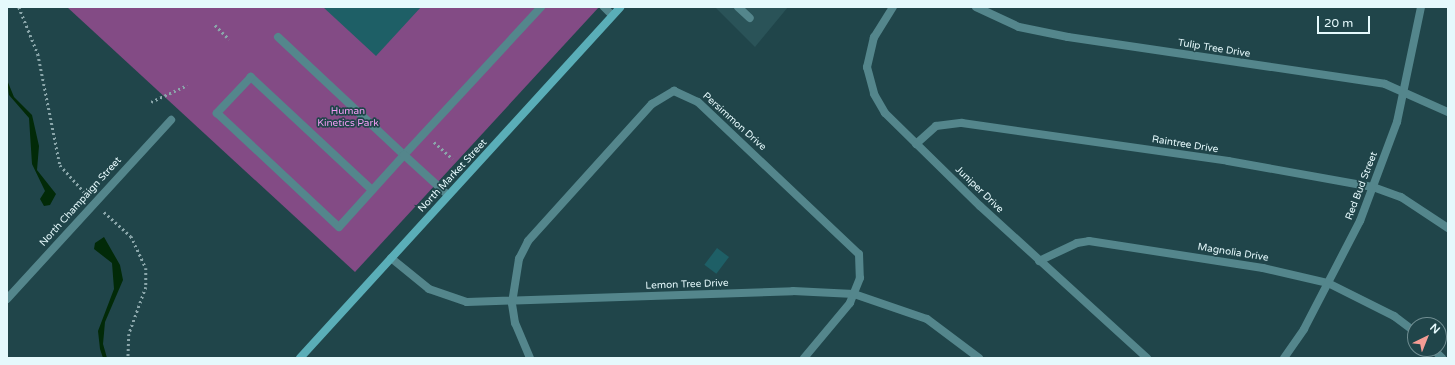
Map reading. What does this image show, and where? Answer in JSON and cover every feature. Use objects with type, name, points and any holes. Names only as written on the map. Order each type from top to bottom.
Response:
[{"type":"main road","name":"North Market Street","points":[[300,358],[620,7]]},
{"type":"street","points":[[372,190],[251,77],[217,113],[339,227],[541,7]]},
{"type":"street","points":[[604,7],[612,15]]},
{"type":"street","points":[[738,7],[750,18]]},
{"type":"street","name":"Juniper Drive","points":[[893,7],[874,37],[869,55],[869,77],[885,113],[1039,261],[1147,358]]},
{"type":"street","name":"Tulip Tree Drive","points":[[976,7],[1020,27],[1061,35],[1404,90],[1448,112]]},
{"type":"street","name":"Red Bud Street","points":[[1287,357],[1349,246],[1373,187],[1397,122],[1421,7]]},
{"type":"street","points":[[278,37],[448,195]]},
{"type":"street","name":"Persimmon Drive","points":[[512,302],[519,259],[543,221],[652,104],[674,91],[698,102],[851,244],[862,264],[854,294]]},
{"type":"street","name":"North Champaign Street","points":[[7,299],[171,120]]},
{"type":"street","name":"Raintree Drive","points":[[916,144],[936,126],[962,123],[1373,187],[1401,197],[1448,228]]},
{"type":"street","name":"Magnolia Drive","points":[[1039,261],[1077,243],[1113,243],[1263,268],[1328,283],[1394,316],[1407,326]]},
{"type":"street","name":"Lemon Tree Drive","points":[[391,258],[429,289],[448,298],[468,302],[512,302],[793,291],[854,294],[927,319],[979,358]]},
{"type":"street","points":[[804,358],[840,319],[854,294]]},
{"type":"street","points":[[512,302],[515,323],[530,358]]},
{"type":"path","points":[[19,7],[38,54],[60,165],[85,194]]},
{"type":"path","points":[[215,25],[229,39]]},
{"type":"path","points":[[151,102],[187,84]]},
{"type":"path","points":[[424,133],[453,159]]},
{"type":"path","points":[[103,211],[131,236],[146,268],[146,287],[128,334],[128,358]]},
{"type":"shaded area","points":[[715,7],[788,7],[755,47]]},
{"type":"shaded area","points":[[7,80],[14,97],[32,115],[39,146],[37,170],[56,194],[50,205],[44,206],[40,199],[45,191],[32,164],[29,118],[9,95]]},
{"type":"shaded area","points":[[104,237],[120,265],[123,280],[105,322],[103,344],[107,358],[103,358],[100,349],[98,331],[114,289],[112,263],[94,249],[95,243]]},
{"type":"green space","name":"Human Kinetics Park","points":[[67,7],[599,7],[355,272]]},
{"type":"building","points":[[323,7],[421,7],[376,56]]},
{"type":"building","points":[[717,248],[729,257],[716,274],[704,265]]}]
